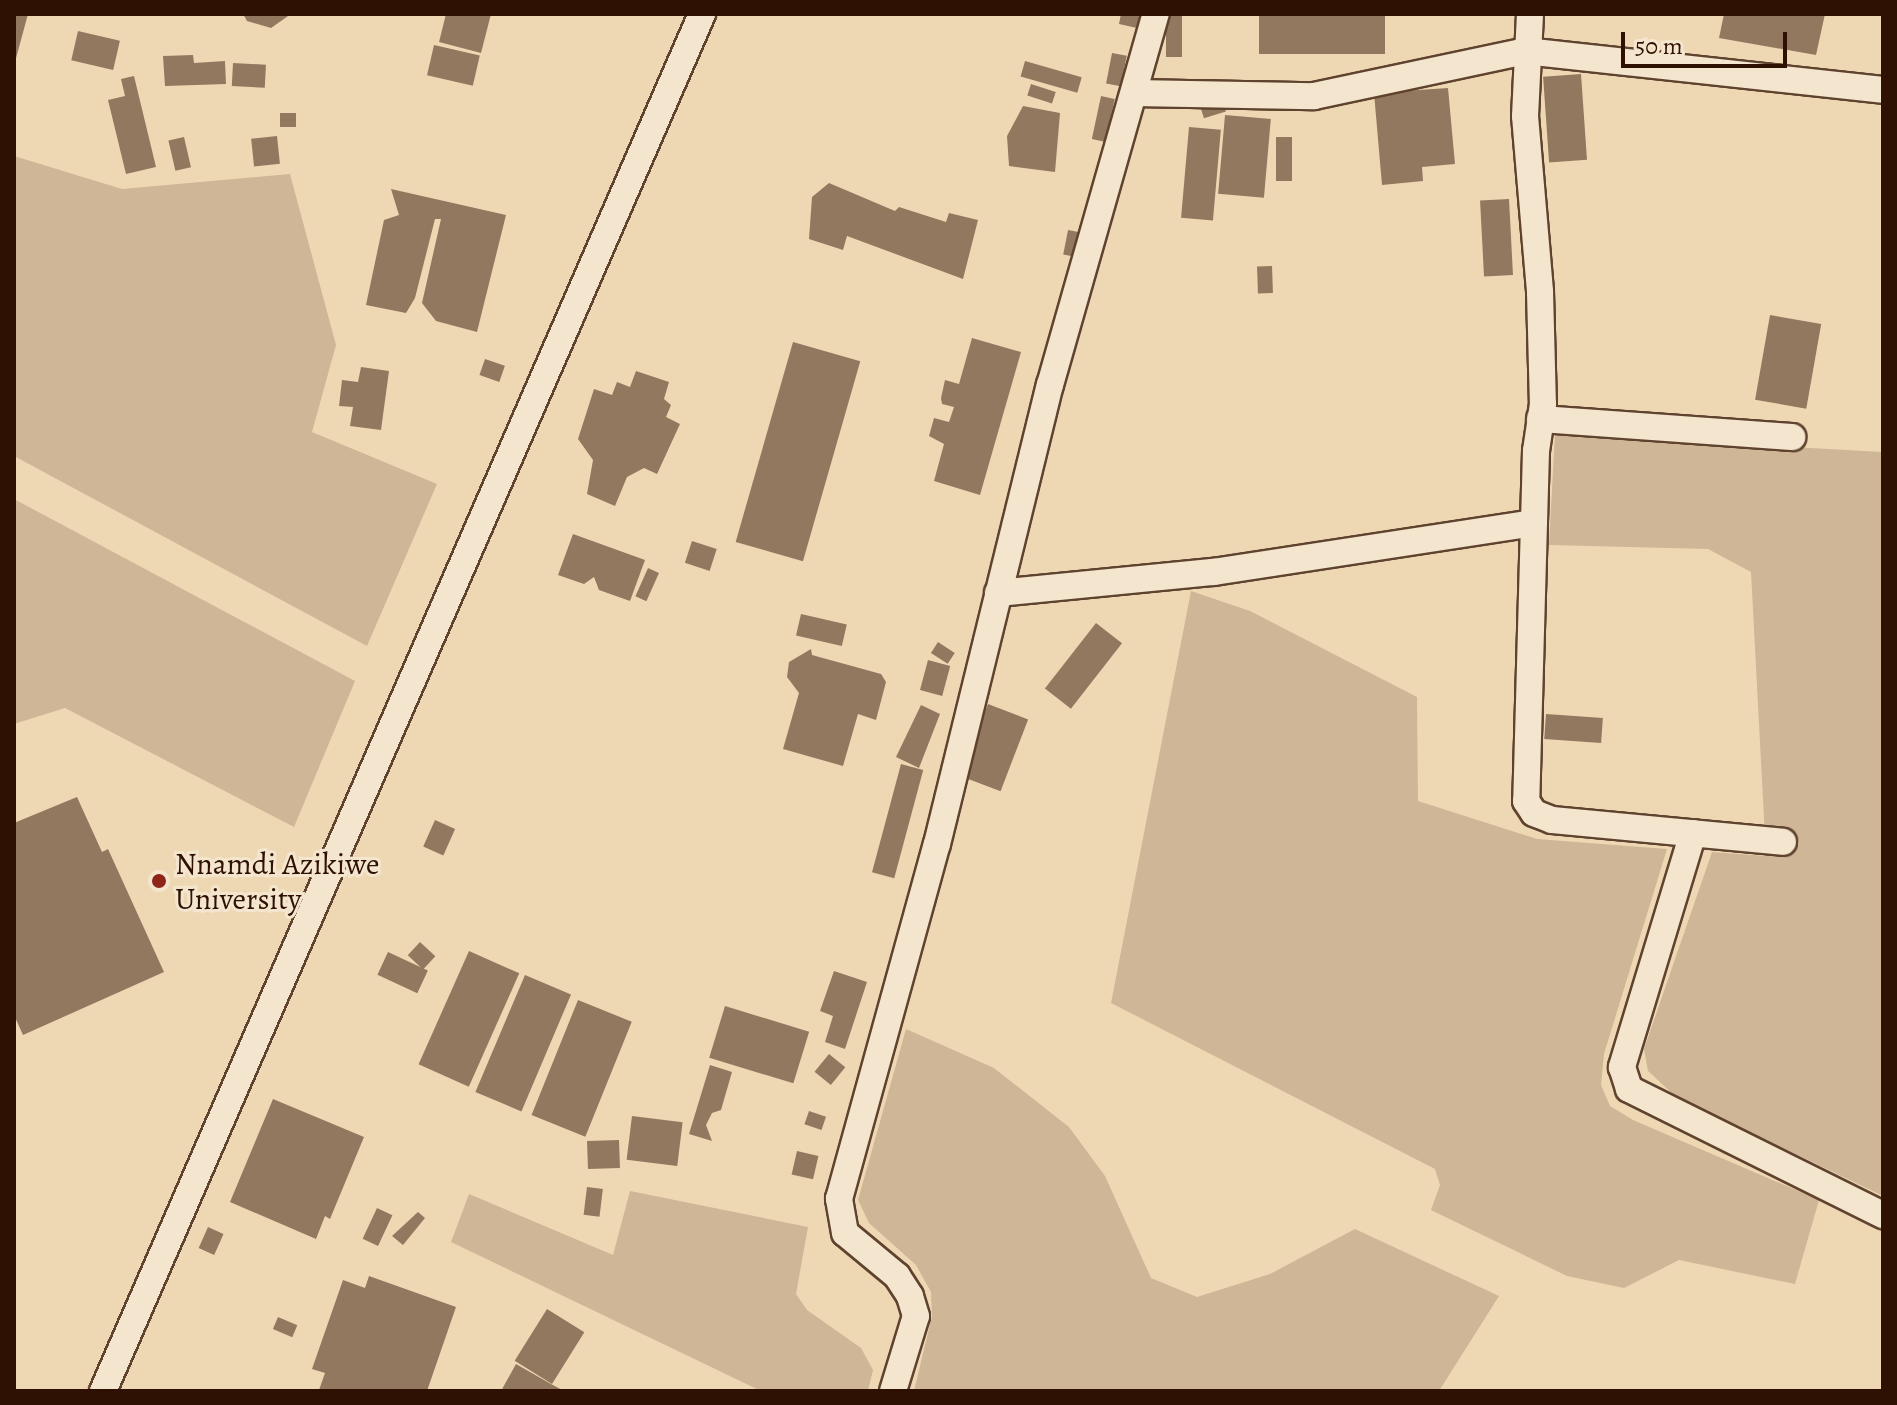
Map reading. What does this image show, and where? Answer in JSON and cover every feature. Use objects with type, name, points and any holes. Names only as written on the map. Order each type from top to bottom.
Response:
[{"type":"street","points":[[103,1391],[702,14]]},
{"type":"street","points":[[893,1391],[916,1316],[910,1296],[897,1276],[845,1233],[839,1199],[937,844],[998,593],[1156,14]]},
{"type":"street","points":[[1530,14],[1525,51],[1525,116],[1540,292],[1540,419],[1533,523],[1526,801],[1534,813],[1552,820],[1783,842]]},
{"type":"street","points":[[1134,93],[1314,96],[1525,51],[1883,90]]},
{"type":"street","points":[[1540,419],[1792,437]]},
{"type":"street","points":[[998,593],[1214,572],[1533,523]]},
{"type":"street","points":[[1693,833],[1622,1067],[1629,1089],[1883,1215]]},
{"type":"shaded area","points":[[14,156],[122,189],[290,174],[336,345],[312,432],[437,484],[367,646],[14,456]]},
{"type":"shaded area","points":[[1555,434],[1883,452],[1883,1196],[1675,1096],[1648,1071],[1644,1049],[1712,852],[1766,856],[1751,572],[1708,549],[1549,545]]},
{"type":"shaded area","points":[[14,499],[355,681],[294,827],[65,708],[14,724]]},
{"type":"shaded area","points":[[1191,591],[1250,611],[1417,697],[1418,801],[1537,839],[1667,849],[1604,1054],[1601,1085],[1610,1106],[1633,1120],[1819,1200],[1795,1284],[1679,1260],[1624,1288],[1567,1276],[1431,1210],[1440,1185],[1435,1169],[1111,1003]]},
{"type":"shaded area","points":[[906,1029],[994,1068],[1069,1127],[1105,1176],[1151,1278],[1197,1297],[1270,1274],[1355,1229],[1499,1296],[1439,1391],[914,1391],[932,1316],[931,1292],[916,1265],[869,1223],[858,1200]]},
{"type":"shaded area","points":[[630,1191],[808,1227],[796,1294],[807,1310],[861,1348],[873,1370],[868,1391],[761,1391],[451,1242],[469,1194],[613,1255]]},
{"type":"building","points":[[14,14],[28,14],[15,62],[14,62]]},
{"type":"building","points":[[243,14],[291,14],[271,28],[247,21]]},
{"type":"building","points":[[446,14],[491,14],[481,53],[439,42]]},
{"type":"building","points":[[1121,14],[1140,14],[1137,28],[1119,24]]},
{"type":"building","points":[[1166,14],[1182,14],[1182,57],[1166,57]]},
{"type":"building","points":[[1259,14],[1385,14],[1385,54],[1259,54]]},
{"type":"building","points":[[1724,14],[1825,14],[1816,55],[1719,38]]},
{"type":"building","points":[[78,31],[120,41],[113,70],[71,60]]},
{"type":"building","points":[[434,45],[480,56],[473,86],[427,75]]},
{"type":"building","points":[[1112,53],[1127,56],[1121,86],[1106,83]]},
{"type":"building","points":[[193,55],[194,63],[225,61],[226,84],[165,86],[163,56]]},
{"type":"building","points":[[1025,61],[1082,77],[1077,93],[1021,76]]},
{"type":"building","points":[[233,63],[266,65],[265,88],[232,86]]},
{"type":"building","points":[[1581,74],[1587,160],[1549,162],[1543,77]]},
{"type":"building","points":[[134,76],[156,167],[126,174],[108,100],[125,96],[121,79]]},
{"type":"building","points":[[1031,84],[1056,92],[1052,103],[1027,95]]},
{"type":"building","points":[[1448,88],[1455,164],[1422,167],[1423,181],[1382,185],[1374,93]]},
{"type":"building","points":[[1101,96],[1115,99],[1106,142],[1092,139]]},
{"type":"building","points":[[1223,102],[1226,112],[1204,118],[1201,109]]},
{"type":"building","points":[[1023,106],[1060,113],[1055,172],[1009,166],[1007,136]]},
{"type":"building","points":[[280,113],[296,113],[296,127],[280,127]]},
{"type":"building","points":[[1225,115],[1271,119],[1264,198],[1218,194]]},
{"type":"building","points":[[1189,127],[1221,130],[1213,220],[1181,218]]},
{"type":"building","points":[[277,136],[280,164],[254,167],[251,139]]},
{"type":"building","points":[[184,137],[191,167],[175,171],[168,141]]},
{"type":"building","points":[[1276,137],[1292,137],[1292,181],[1276,181]]},
{"type":"building","points":[[829,183],[895,211],[899,207],[946,222],[949,213],[978,220],[963,279],[847,236],[843,250],[809,239],[812,197]]},
{"type":"building","points":[[391,189],[506,215],[477,332],[436,321],[422,303],[441,219],[435,219],[415,298],[406,313],[366,305],[384,220],[399,215]]},
{"type":"building","points":[[1509,199],[1513,275],[1484,276],[1480,201]]},
{"type":"building","points":[[1068,230],[1084,233],[1079,258],[1063,255]]},
{"type":"building","points":[[1272,266],[1273,293],[1258,294],[1257,267]]},
{"type":"building","points":[[1770,315],[1821,324],[1806,409],[1755,400]]},
{"type":"building","points":[[972,338],[1021,352],[980,495],[934,481],[944,444],[929,436],[934,418],[949,422],[954,407],[942,404],[945,380],[959,384]]},
{"type":"building","points":[[793,342],[860,361],[803,561],[736,542]]},
{"type":"building","points":[[485,359],[505,366],[499,382],[479,375]]},
{"type":"building","points":[[361,367],[389,371],[381,430],[350,426],[353,407],[339,406],[342,380],[358,382]]},
{"type":"building","points":[[636,371],[669,382],[664,399],[671,405],[666,417],[680,424],[657,474],[644,468],[627,477],[615,506],[587,494],[593,460],[578,439],[594,389],[612,395],[617,382],[630,387]]},
{"type":"building","points":[[573,534],[645,560],[630,601],[599,590],[594,577],[584,584],[558,575]]},
{"type":"building","points":[[692,541],[717,549],[710,571],[685,563]]},
{"type":"building","points":[[648,568],[659,573],[646,601],[635,596]]},
{"type":"building","points":[[801,614],[847,625],[842,646],[796,635]]},
{"type":"building","points":[[1096,623],[1122,643],[1071,709],[1045,688]]},
{"type":"building","points":[[938,642],[955,653],[948,664],[931,653]]},
{"type":"building","points":[[811,649],[812,655],[881,674],[886,682],[876,720],[858,714],[843,766],[783,749],[799,693],[787,677],[789,662]]},
{"type":"building","points":[[928,660],[950,666],[942,696],[920,690]]},
{"type":"building","points":[[988,704],[1028,719],[1001,791],[960,776]]},
{"type":"building","points":[[921,705],[940,714],[919,768],[896,757]]},
{"type":"building","points":[[1546,714],[1603,718],[1601,743],[1544,739]]},
{"type":"building","points":[[901,764],[923,770],[894,878],[872,872]]},
{"type":"building","points":[[77,797],[102,852],[108,849],[164,972],[23,1035],[14,1015],[14,823]]},
{"type":"building","points":[[435,820],[455,829],[443,855],[423,846]]},
{"type":"building","points":[[420,942],[435,956],[423,969],[408,955]]},
{"type":"building","points":[[469,951],[519,973],[469,1087],[419,1064]]},
{"type":"building","points":[[388,952],[428,971],[417,993],[377,975]]},
{"type":"building","points":[[834,971],[867,982],[845,1049],[825,1042],[833,1016],[820,1011]]},
{"type":"building","points":[[525,975],[571,995],[521,1111],[475,1092]]},
{"type":"building","points":[[578,1000],[632,1022],[585,1137],[532,1115]]},
{"type":"building","points":[[725,1006],[809,1032],[793,1083],[709,1058]]},
{"type":"building","points":[[829,1054],[845,1067],[831,1085],[815,1072]]},
{"type":"building","points":[[710,1065],[732,1072],[721,1110],[712,1113],[706,1125],[712,1141],[689,1134]]},
{"type":"building","points":[[273,1099],[364,1137],[330,1219],[325,1216],[316,1239],[230,1202]]},
{"type":"building","points":[[809,1111],[826,1117],[821,1130],[804,1124]]},
{"type":"building","points":[[632,1116],[683,1122],[677,1166],[627,1160]]},
{"type":"building","points":[[619,1140],[620,1168],[588,1169],[587,1141]]},
{"type":"building","points":[[797,1151],[818,1156],[813,1179],[792,1174]]},
{"type":"building","points":[[587,1187],[603,1189],[599,1217],[584,1215]]},
{"type":"building","points":[[377,1208],[392,1215],[378,1246],[363,1239]]},
{"type":"building","points":[[418,1212],[425,1218],[403,1245],[392,1236]]},
{"type":"building","points":[[208,1227],[224,1234],[214,1255],[199,1248]]},
{"type":"building","points":[[369,1276],[456,1307],[427,1391],[319,1390],[325,1373],[312,1369],[343,1280],[365,1288]]},
{"type":"building","points":[[547,1309],[584,1332],[552,1384],[515,1361]]},
{"type":"building","points":[[278,1317],[297,1325],[292,1337],[273,1329]]},
{"type":"building","points":[[516,1364],[551,1384],[564,1391],[501,1391]]},
{"type":"place","name":"Nnamdi Azikiwe University","points":[[159,881]]}]
